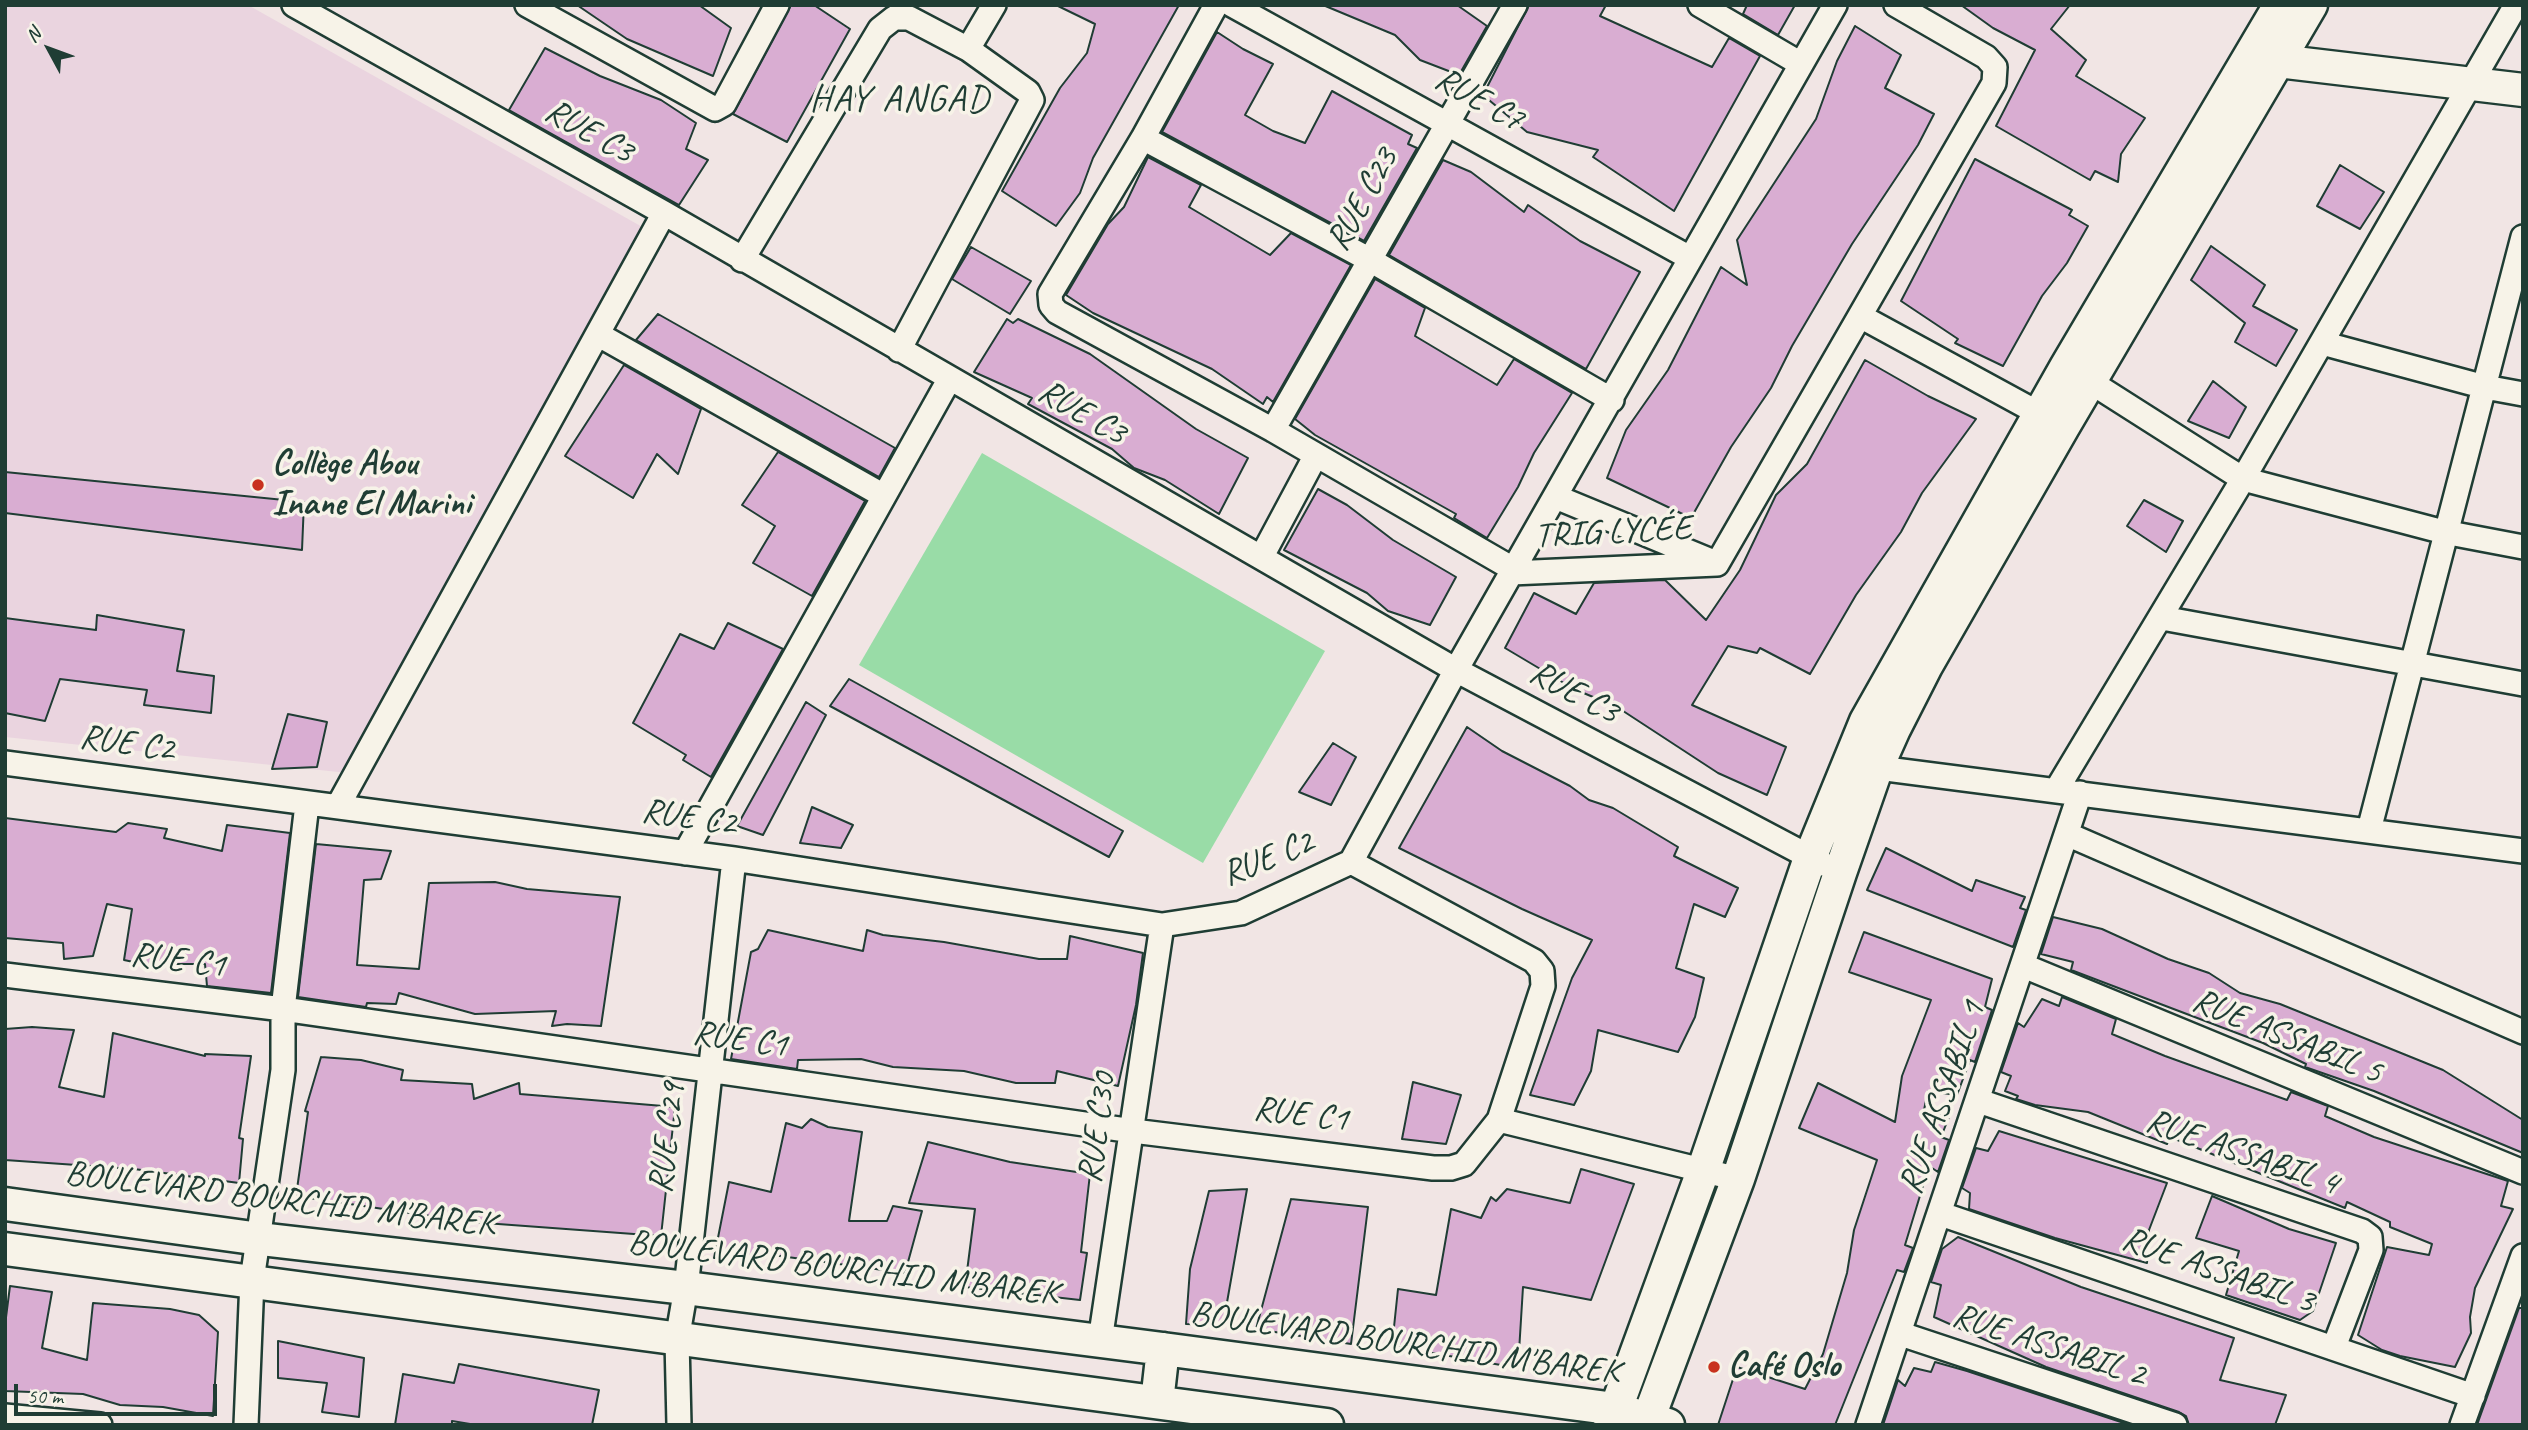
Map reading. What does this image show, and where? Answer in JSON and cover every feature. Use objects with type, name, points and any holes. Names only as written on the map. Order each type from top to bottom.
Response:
[{"type":"main road","points":[[2264,59],[2280,5]]},
{"type":"main road","points":[[1654,1423],[1840,873],[1862,766],[1901,657],[2051,420],[2264,59],[2311,5]]},
{"type":"main road","points":[[2264,59],[2523,90]]},
{"type":"main road","points":[[1613,1417],[1703,1171],[1810,858],[1862,766]]},
{"type":"main road","name":"BOULEVARD BOURCHID M'BAREK","points":[[5,1204],[260,1239],[686,1288],[1163,1349],[1654,1423]]},
{"type":"main road","points":[[5,1249],[1157,1402],[1188,1416],[1326,1425]]},
{"type":"main road","points":[[1157,1402],[1163,1349]]},
{"type":"street","name":"RUE C3","points":[[294,5],[329,14],[742,260],[1262,556],[1456,670],[1840,873]]},
{"type":"street","points":[[527,5],[715,109],[724,104],[776,5]]},
{"type":"street","points":[[968,49],[994,5]]},
{"type":"street","points":[[1216,5],[1143,138],[1050,293],[1051,305],[1057,312],[1273,430],[1512,571]]},
{"type":"street","name":"RUE C7","points":[[1233,5],[1690,258]]},
{"type":"street","name":"RUE C23","points":[[1273,430],[1515,5]]},
{"type":"street","points":[[1700,5],[1801,64]]},
{"type":"street","points":[[1738,1179],[1499,1120],[1543,986],[1542,971],[1534,961],[1351,862],[1456,670],[1835,5]]},
{"type":"street","points":[[1556,497],[1717,564],[1994,83],[1995,67],[1986,57],[1896,5]]},
{"type":"street","points":[[2057,789],[2244,479],[2516,5]]},
{"type":"street","points":[[742,260],[880,29],[894,18],[909,18],[968,49],[1028,92],[1032,100],[899,350]]},
{"type":"street","points":[[1143,138],[1370,260],[1612,400]]},
{"type":"street","points":[[338,806],[599,335],[663,213]]},
{"type":"street","points":[[2369,830],[2444,532],[2485,387],[2522,240]]},
{"type":"street","points":[[1860,316],[2051,420]]},
{"type":"street","points":[[599,335],[884,496]]},
{"type":"street","points":[[2322,343],[2485,387],[2523,394]]},
{"type":"street","points":[[2078,374],[2244,479],[2444,532],[2523,547]]},
{"type":"street","points":[[685,853],[950,378]]},
{"type":"street","points":[[1262,556],[1316,455]]},
{"type":"street","name":"TRIG LYCÉE","points":[[1512,571],[1717,564]]},
{"type":"street","points":[[2162,618],[2412,666],[2523,684]]},
{"type":"street","name":"RUE C2","points":[[5,763],[734,859],[1162,925],[1241,914],[1351,862]]},
{"type":"street","points":[[1862,766],[2523,851]]},
{"type":"street","name":"RUE ASSABIL 1","points":[[1868,1425],[1901,1334],[2080,793]]},
{"type":"street","points":[[246,1425],[252,1280],[283,1070],[283,1009],[307,804]]},
{"type":"street","points":[[2068,835],[2523,1031]]},
{"type":"street","name":"RUE C29","points":[[679,1425],[677,1340],[686,1288],[734,859]]},
{"type":"street","name":"RUE C30","points":[[1100,1341],[1162,925]]},
{"type":"street","name":"RUE ASSABIL 5","points":[[2024,966],[2523,1172]]},
{"type":"street","name":"RUE C1","points":[[5,975],[283,1009],[1133,1131],[1433,1168],[1451,1168],[1464,1164],[1499,1120]]},
{"type":"street","name":"RUE ASSABIL 4","points":[[1979,1101],[2362,1231],[2370,1237],[2371,1250],[2334,1347]]},
{"type":"street","name":"RUE ASSABIL 3","points":[[1941,1214],[2473,1396]]},
{"type":"street","points":[[2462,1425],[2523,1256]]},
{"type":"street","name":"RUE ASSABIL 2","points":[[1901,1334],[2175,1425]]},
{"type":"street","points":[[5,1416],[100,1425]]},
{"type":"shaded area","name":"Collège Abou Inane El Marini","points":[[5,5],[248,5],[653,233],[348,773],[5,737]]},
{"type":"green space","points":[[982,453],[1325,651],[1203,863],[859,665]]},
{"type":"building","points":[[577,5],[699,5],[731,28],[713,76],[627,39]]},
{"type":"building","points":[[791,5],[814,5],[850,29],[787,142],[733,114]]},
{"type":"building","points":[[1056,5],[1179,5],[1093,158],[1080,193],[1056,226],[1002,191],[1060,88],[1087,53],[1095,24]]},
{"type":"building","points":[[1323,5],[1457,5],[1487,26],[1459,75],[1420,60],[1395,35]]},
{"type":"building","points":[[1529,5],[1606,5],[1600,16],[1712,67],[1729,38],[1760,56],[1674,211],[1593,157],[1598,150],[1527,132],[1483,95]]},
{"type":"building","points":[[1747,5],[1795,5],[1778,35],[1743,14]]},
{"type":"building","points":[[1961,5],[2070,5],[2051,29],[2086,60],[2076,76],[2145,118],[2121,154],[2118,182],[2095,171],[2090,180],[1996,126],[2035,50],[1993,28]]},
{"type":"building","points":[[1855,26],[1901,55],[1885,88],[1934,114],[1918,145],[1852,244],[1792,346],[1771,388],[1731,447],[1691,518],[1607,478],[1626,430],[1668,370],[1721,267],[1747,285],[1737,240],[1816,119],[1837,61]]},
{"type":"building","points":[[1217,32],[1273,64],[1245,115],[1273,131],[1305,143],[1332,91],[1412,135],[1408,144],[1417,148],[1364,241],[1162,132]]},
{"type":"building","points":[[545,48],[600,76],[661,100],[696,123],[686,149],[708,160],[679,205],[509,110]]},
{"type":"building","points":[[1148,157],[1201,185],[1189,207],[1270,255],[1291,233],[1351,265],[1273,402],[1267,397],[1263,404],[1212,369],[1093,313],[1066,295],[1108,224],[1124,207]]},
{"type":"building","points":[[1975,159],[2072,210],[2069,215],[2088,226],[2067,263],[2042,296],[2003,366],[1955,343],[1958,339],[1901,301]]},
{"type":"building","points":[[1443,160],[1471,172],[1524,212],[1528,205],[1580,241],[1640,272],[1586,369],[1389,255]]},
{"type":"building","points":[[2340,165],[2384,192],[2360,229],[2317,206]]},
{"type":"building","points":[[2211,246],[2265,285],[2253,306],[2297,330],[2276,366],[2235,342],[2245,323],[2191,280]]},
{"type":"building","points":[[971,247],[1031,281],[1010,314],[952,279]]},
{"type":"building","points":[[1375,279],[1425,308],[1415,336],[1497,385],[1514,359],[1572,393],[1534,453],[1518,487],[1487,538],[1454,518],[1456,514],[1315,435],[1295,419]]},
{"type":"building","points":[[658,314],[895,448],[879,477],[636,340]]},
{"type":"building","points":[[1007,319],[1013,323],[1018,319],[1090,354],[1196,429],[1248,458],[1219,514],[1165,480],[1134,468],[1112,449],[1028,404],[1032,398],[974,372]]},
{"type":"building","points":[[1865,360],[1928,396],[1976,419],[1922,493],[1901,532],[1856,595],[1810,674],[1760,648],[1757,653],[1728,646],[1692,705],[1786,747],[1767,795],[1718,773],[1617,707],[1574,689],[1505,648],[1534,593],[1576,614],[1594,583],[1665,580],[1706,620],[1740,570],[1776,495],[1807,464]]},
{"type":"building","points":[[624,365],[701,409],[678,474],[657,454],[633,498],[565,456]]},
{"type":"building","points":[[2213,381],[2246,407],[2229,438],[2188,421]]},
{"type":"building","points":[[778,452],[865,501],[812,596],[753,563],[775,526],[742,505]]},
{"type":"building","points":[[5,472],[304,502],[302,550],[5,513]]},
{"type":"building","points":[[1318,489],[1347,505],[1393,540],[1456,577],[1430,625],[1388,611],[1367,593],[1284,550]]},
{"type":"building","points":[[2144,500],[2183,521],[2166,552],[2127,526]]},
{"type":"building","points":[[97,615],[184,630],[177,671],[214,676],[211,713],[144,705],[147,690],[60,679],[45,721],[5,713],[5,618],[96,630]]},
{"type":"building","points":[[728,623],[783,649],[711,777],[683,760],[686,755],[633,723],[680,634],[714,649]]},
{"type":"building","points":[[849,679],[1123,831],[1109,857],[830,706]]},
{"type":"building","points":[[806,702],[826,715],[763,835],[737,826]]},
{"type":"building","points":[[288,714],[327,722],[317,767],[272,769]]},
{"type":"building","points":[[1467,727],[1502,751],[1570,786],[1589,800],[1613,808],[1678,847],[1674,856],[1738,888],[1725,917],[1694,904],[1676,968],[1704,978],[1695,1017],[1678,1052],[1598,1030],[1591,1071],[1574,1105],[1530,1095],[1572,978],[1592,940],[1522,909],[1399,848]]},
{"type":"building","points":[[1333,743],[1356,757],[1331,805],[1299,792]]},
{"type":"building","points":[[812,807],[853,825],[841,848],[800,843]]},
{"type":"building","points":[[5,818],[116,832],[128,823],[167,829],[164,838],[222,851],[227,825],[290,833],[271,993],[207,986],[205,964],[143,964],[124,960],[132,909],[107,904],[93,956],[64,959],[63,943],[5,938]]},
{"type":"building","points":[[316,844],[391,851],[381,879],[364,880],[357,965],[419,969],[429,883],[495,882],[527,889],[620,897],[601,1026],[552,1026],[556,1011],[475,1014],[399,993],[396,1004],[367,1003],[366,1007],[298,997]]},
{"type":"building","points":[[1886,848],[1972,891],[1976,880],[2025,897],[2020,908],[2026,910],[2013,947],[1867,890]]},
{"type":"building","points":[[2053,917],[2102,929],[2168,959],[2209,973],[2240,993],[2280,1004],[2443,1070],[2523,1120],[2523,1153],[2374,1091],[2305,1067],[2306,1064],[2263,1043],[2071,970],[2073,962],[2041,954]]},
{"type":"building","points":[[768,930],[863,951],[867,930],[883,935],[944,942],[1039,959],[1067,959],[1070,936],[1143,953],[1136,1005],[1118,1086],[1057,1071],[1055,1083],[1016,1083],[964,1071],[893,1067],[861,1059],[798,1060],[797,1069],[731,1059],[751,952],[758,949]]},
{"type":"building","points":[[1864,932],[1992,979],[1985,1007],[1992,1010],[1975,1062],[1970,1060],[1957,1095],[1928,1091],[1924,1110],[1949,1117],[1941,1137],[1949,1140],[1938,1172],[1929,1166],[1905,1245],[1913,1248],[1904,1272],[1897,1270],[1835,1425],[1718,1425],[1737,1367],[1805,1389],[1823,1354],[1847,1273],[1854,1230],[1877,1160],[1799,1128],[1818,1083],[1895,1122],[1902,1076],[1931,1000],[1849,972]]},
{"type":"building","points":[[2062,997],[2116,1019],[2112,1034],[2165,1056],[2287,1100],[2291,1092],[2328,1106],[2325,1116],[2374,1137],[2508,1181],[2501,1206],[2513,1209],[2475,1288],[2470,1317],[2471,1333],[2455,1367],[2400,1356],[2382,1350],[2358,1335],[2387,1247],[2429,1255],[2432,1244],[2390,1227],[2390,1222],[2347,1202],[2345,1208],[2170,1137],[2167,1144],[2088,1112],[2035,1105],[2016,1099],[2018,1096],[2005,1091],[2011,1076],[2001,1072],[2018,1023],[2024,1027],[2042,999],[2059,1006]]},
{"type":"building","points":[[32,1027],[74,1030],[59,1087],[104,1097],[113,1033],[205,1056],[251,1056],[239,1138],[243,1139],[239,1183],[134,1169],[5,1160],[5,1029]]},
{"type":"building","points":[[321,1057],[361,1060],[403,1070],[401,1080],[472,1084],[474,1099],[519,1083],[520,1094],[675,1107],[661,1236],[471,1222],[296,1196],[308,1112],[305,1111]]},
{"type":"building","points":[[1413,1082],[1461,1095],[1446,1144],[1402,1139]]},
{"type":"building","points":[[811,1119],[828,1127],[862,1132],[849,1221],[887,1221],[893,1206],[922,1211],[905,1273],[758,1253],[757,1258],[714,1258],[729,1182],[771,1192],[786,1123],[802,1128]]},
{"type":"building","points":[[1999,1131],[2167,1183],[2149,1230],[2147,1263],[2055,1238],[1969,1209],[1970,1193],[1962,1188],[1976,1148],[1988,1151]]},
{"type":"building","points":[[928,1142],[1010,1162],[1090,1174],[1081,1252],[1087,1253],[1080,1300],[965,1287],[975,1209],[909,1203]]},
{"type":"building","points":[[1581,1169],[1634,1184],[1591,1300],[1523,1287],[1518,1368],[1392,1346],[1398,1289],[1436,1295],[1451,1209],[1481,1218],[1491,1197],[1496,1201],[1507,1189],[1570,1203]]},
{"type":"building","points":[[1247,1189],[1223,1325],[1186,1324],[1190,1269],[1209,1191]]},
{"type":"building","points":[[2212,1196],[2289,1229],[2336,1243],[2313,1311],[2300,1320],[2226,1295],[2239,1251],[2196,1238]]},
{"type":"building","points":[[1291,1199],[1368,1207],[1351,1344],[1256,1329]]},
{"type":"building","points":[[1958,1237],[2081,1287],[2234,1338],[2220,1380],[2286,1395],[2275,1425],[2189,1425],[2186,1416],[2179,1412],[2046,1367],[1934,1317],[1941,1285],[1931,1282],[1942,1249]]},
{"type":"building","points":[[10,1286],[52,1292],[42,1348],[87,1360],[93,1303],[170,1309],[199,1315],[218,1332],[213,1416],[163,1407],[120,1405],[83,1394],[5,1391],[5,1325]]},
{"type":"building","points":[[2519,1308],[2523,1308],[2523,1425],[2477,1425]]},
{"type":"building","points":[[278,1341],[364,1358],[359,1417],[322,1412],[327,1383],[278,1378]]},
{"type":"building","points":[[1935,1362],[2130,1425],[1883,1425],[1898,1380],[1905,1386],[1914,1368],[1931,1372]]},
{"type":"building","points":[[459,1364],[599,1390],[592,1425],[476,1425],[452,1421],[452,1425],[395,1425],[403,1374],[454,1383]]},
{"type":"place","name":"Collège Abou Inane El Marini","points":[[258,485]]},
{"type":"place","name":"Café Oslo","points":[[1714,1367]]},
{"type":"district","name":"HAY ANGAD","points":[[900,100]]}]
